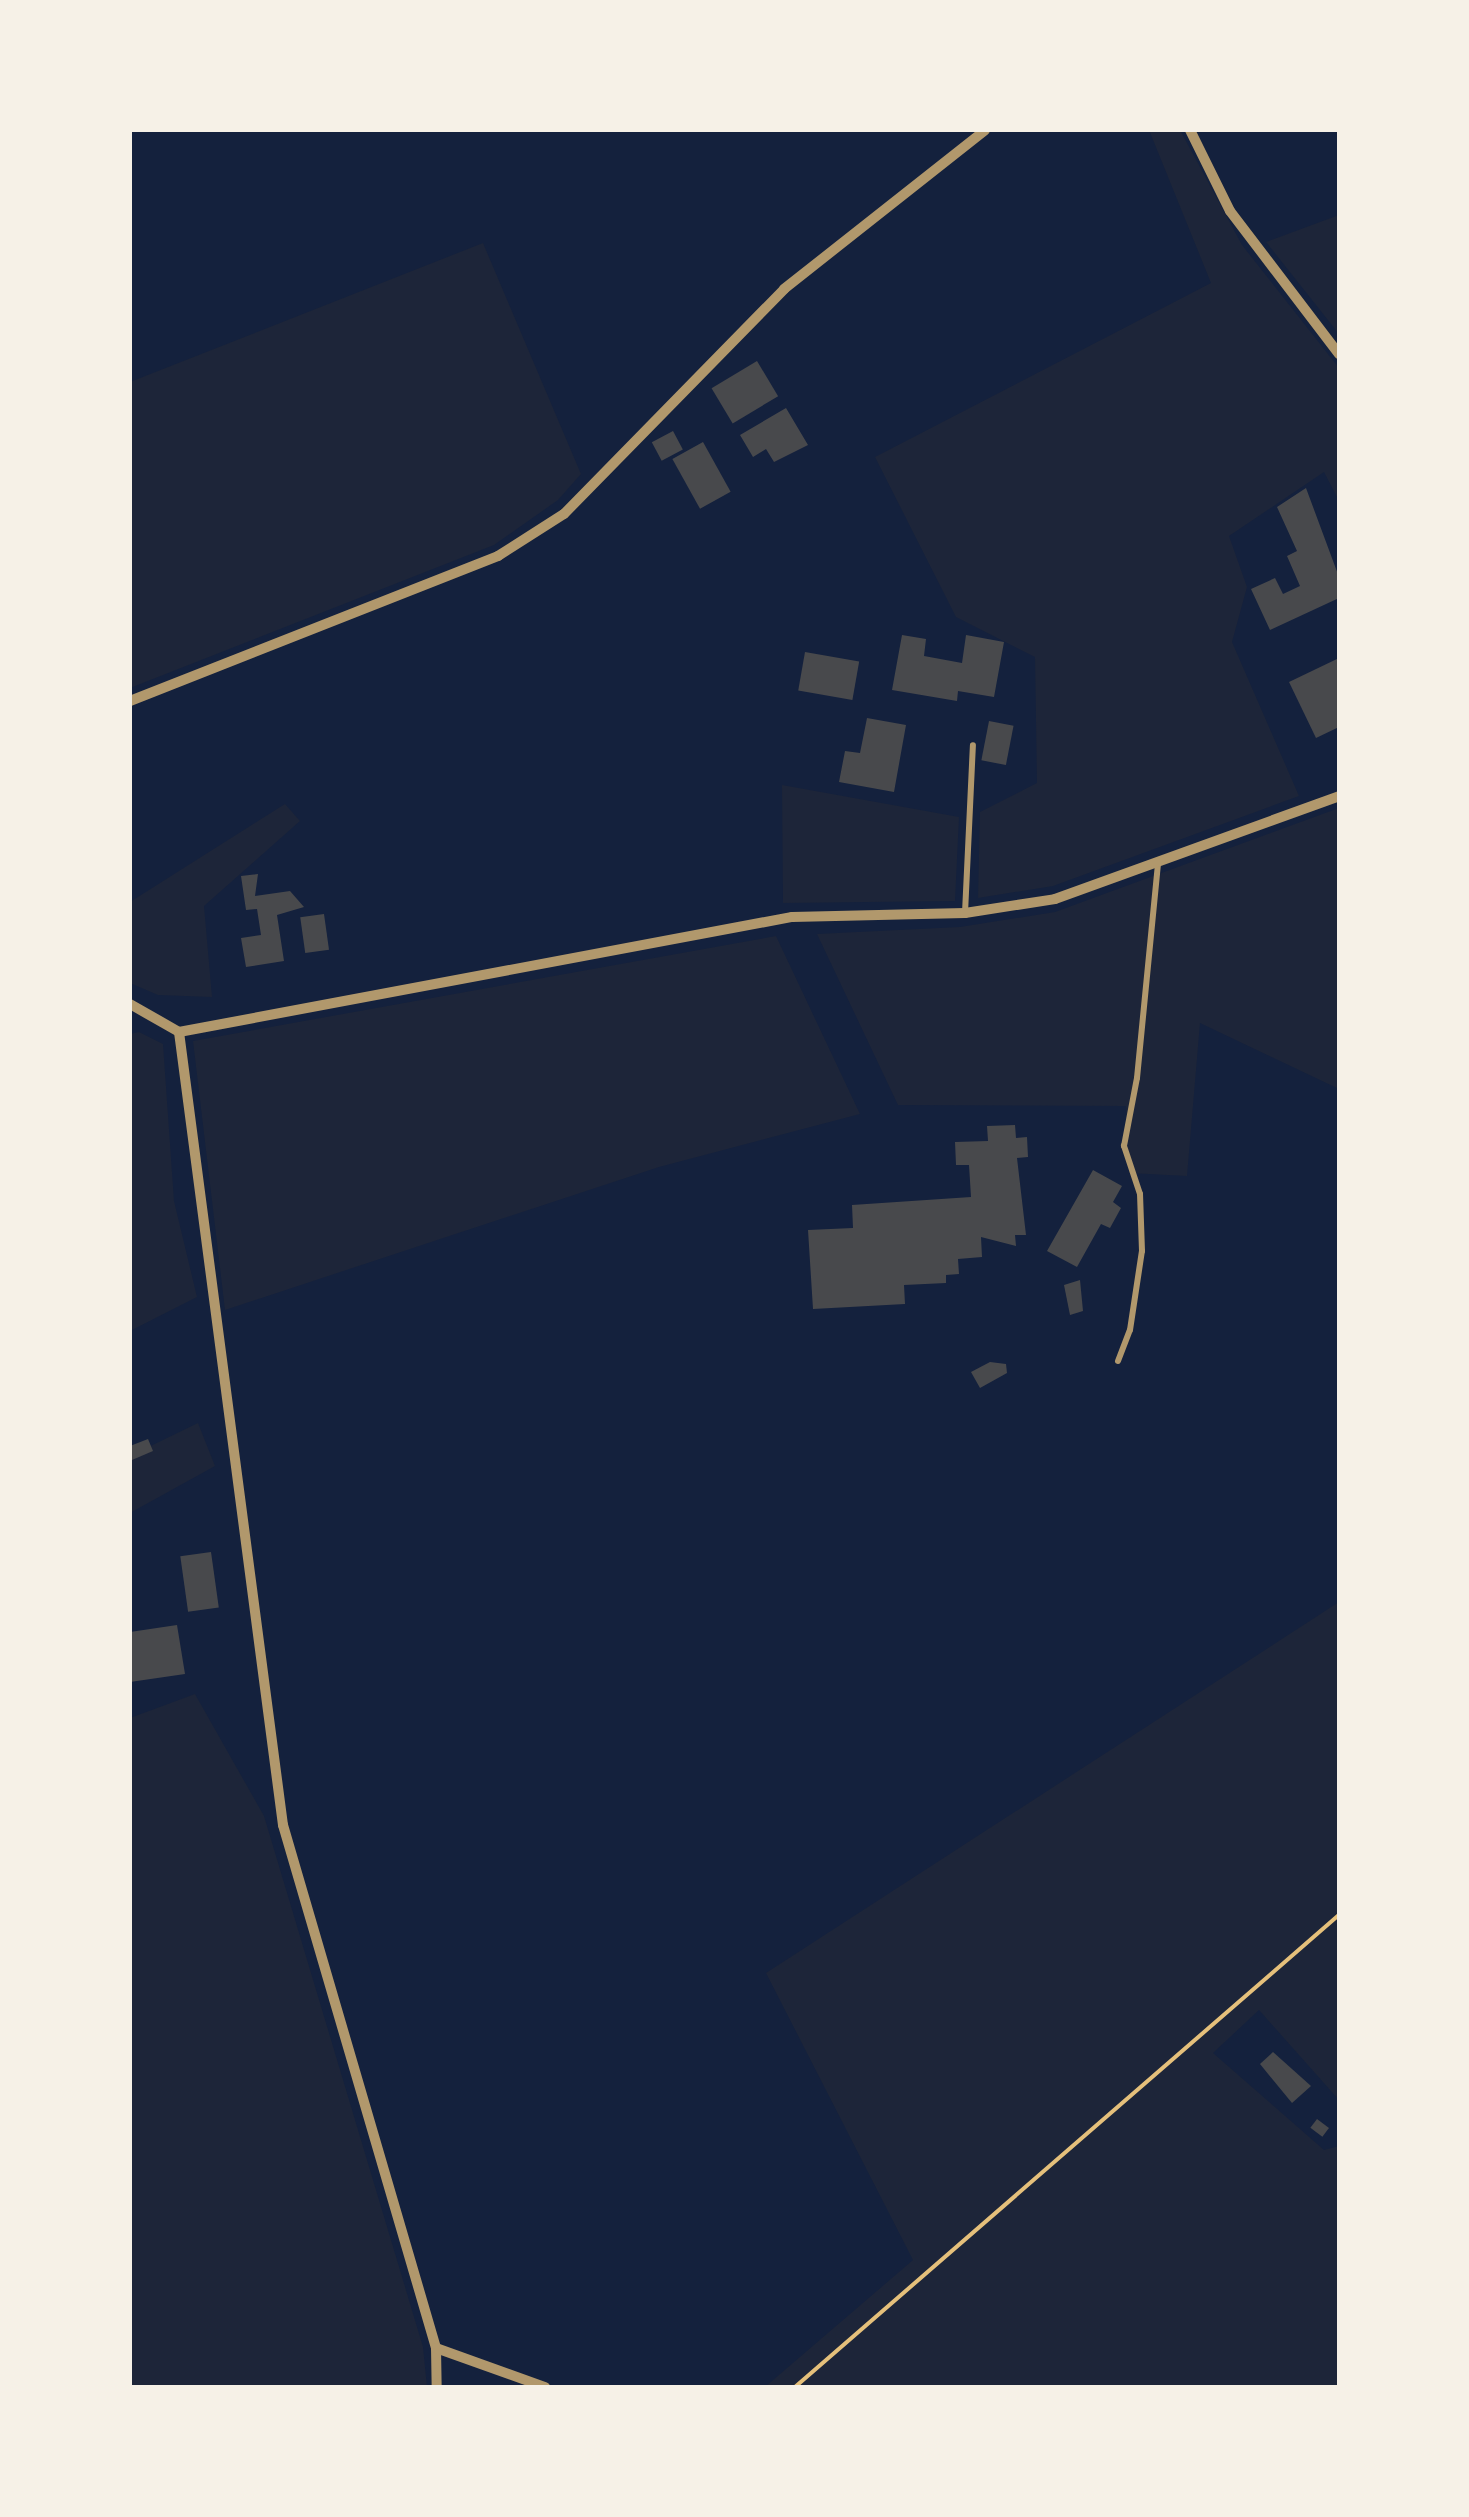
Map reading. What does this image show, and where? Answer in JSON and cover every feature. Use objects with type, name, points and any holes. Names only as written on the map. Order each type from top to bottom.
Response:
[{"type":"street","points":[[130,701],[498,556],[564,514],[784,288],[984,130]]},
{"type":"street","points":[[1190,130],[1230,211],[1339,354]]},
{"type":"street","points":[[130,1004],[135,1014],[179,1032],[792,918],[965,913],[1055,899],[1339,796]]},
{"type":"street","points":[[179,1032],[283,1825],[436,2348],[437,2387]]},
{"type":"street","points":[[436,2348],[545,2387]]},
{"type":"lane","points":[[965,913],[972,745]]},
{"type":"lane","points":[[1118,1361],[1130,1330],[1142,1251],[1140,1194],[1124,1146],[1138,1078],[1158,862]]},
{"type":"path","points":[[795,2387],[1339,1916]]},
{"type":"shaded area","points":[[1149,130],[1180,130],[1242,245],[1339,368],[1339,501],[1324,472],[1229,536],[1247,587],[1232,642],[1299,796],[1053,886],[978,898],[980,812],[1037,783],[1035,657],[956,617],[875,457],[1211,283]]},
{"type":"shaded area","points":[[1339,215],[1339,334],[1266,242]]},
{"type":"shaded area","points":[[483,243],[581,474],[558,500],[494,545],[130,688],[130,382]]},
{"type":"shaded area","points":[[782,785],[959,817],[955,901],[783,903]]},
{"type":"shaded area","points":[[285,804],[300,821],[204,906],[212,997],[158,995],[130,983],[130,902]]},
{"type":"shaded area","points":[[1339,808],[1339,1089],[1200,1023],[1187,1176],[1129,1173],[1126,1106],[898,1105],[817,934],[960,927],[1055,912]]},
{"type":"shaded area","points":[[776,936],[860,1114],[659,1167],[225,1310],[193,1041]]},
{"type":"shaded area","points":[[139,1032],[163,1044],[174,1201],[197,1297],[130,1331],[130,1034]]},
{"type":"shaded area","points":[[198,1423],[215,1466],[130,1513],[130,1456]]},
{"type":"shaded area","points":[[1339,1602],[1339,2100],[1259,2010],[1213,2053],[1324,2150],[1339,2146],[1339,2387],[765,2387],[913,2260],[766,1973]]},
{"type":"shaded area","points":[[195,1694],[264,1816],[423,2347],[427,2387],[130,2387],[130,1718]]},
{"type":"building","points":[[757,361],[778,396],[733,423],[712,388]]},
{"type":"building","points":[[786,408],[808,445],[774,462],[766,449],[753,457],[740,435]]},
{"type":"building","points":[[673,431],[683,450],[662,461],[652,442]]},
{"type":"building","points":[[703,442],[731,492],[700,509],[672,459]]},
{"type":"building","points":[[1306,488],[1339,577],[1339,598],[1270,630],[1251,589],[1275,578],[1283,594],[1300,586],[1287,556],[1297,551],[1277,507]]},
{"type":"building","points":[[902,635],[926,639],[924,656],[962,663],[966,635],[1004,642],[994,697],[958,691],[957,701],[892,690]]},
{"type":"building","points":[[805,652],[859,662],[852,700],[798,690]]},
{"type":"building","points":[[1339,658],[1339,727],[1316,738],[1289,682]]},
{"type":"building","points":[[867,718],[906,725],[894,792],[839,782],[845,751],[860,753]]},
{"type":"building","points":[[989,721],[1014,726],[1006,765],[981,760]]},
{"type":"building","points":[[258,874],[255,896],[290,891],[304,907],[277,915],[284,961],[246,967],[241,938],[261,935],[257,909],[246,910],[241,876]]},
{"type":"building","points":[[324,914],[329,950],[305,953],[300,917]]},
{"type":"building","points":[[1015,1125],[1016,1138],[1027,1137],[1028,1157],[1017,1158],[1026,1235],[1015,1235],[1016,1246],[981,1237],[982,1257],[958,1259],[959,1274],[946,1275],[946,1283],[904,1285],[905,1304],[813,1309],[808,1230],[853,1228],[852,1205],[971,1197],[969,1165],[956,1165],[955,1142],[988,1141],[987,1126]]},
{"type":"building","points":[[1093,1170],[1122,1186],[1113,1202],[1121,1208],[1110,1228],[1101,1224],[1077,1267],[1047,1251]]},
{"type":"building","points":[[1080,1280],[1083,1311],[1070,1315],[1064,1285]]},
{"type":"building","points":[[990,1362],[1006,1364],[1007,1373],[980,1388],[971,1372]]},
{"type":"building","points":[[148,1439],[153,1451],[132,1460],[130,1446]]},
{"type":"building","points":[[211,1552],[219,1607],[188,1612],[180,1556]]},
{"type":"building","points":[[177,1625],[185,1674],[130,1682],[130,1632]]},
{"type":"building","points":[[1273,2052],[1311,2086],[1292,2103],[1260,2064]]},
{"type":"building","points":[[1317,2119],[1329,2128],[1322,2137],[1310,2128]]}]
